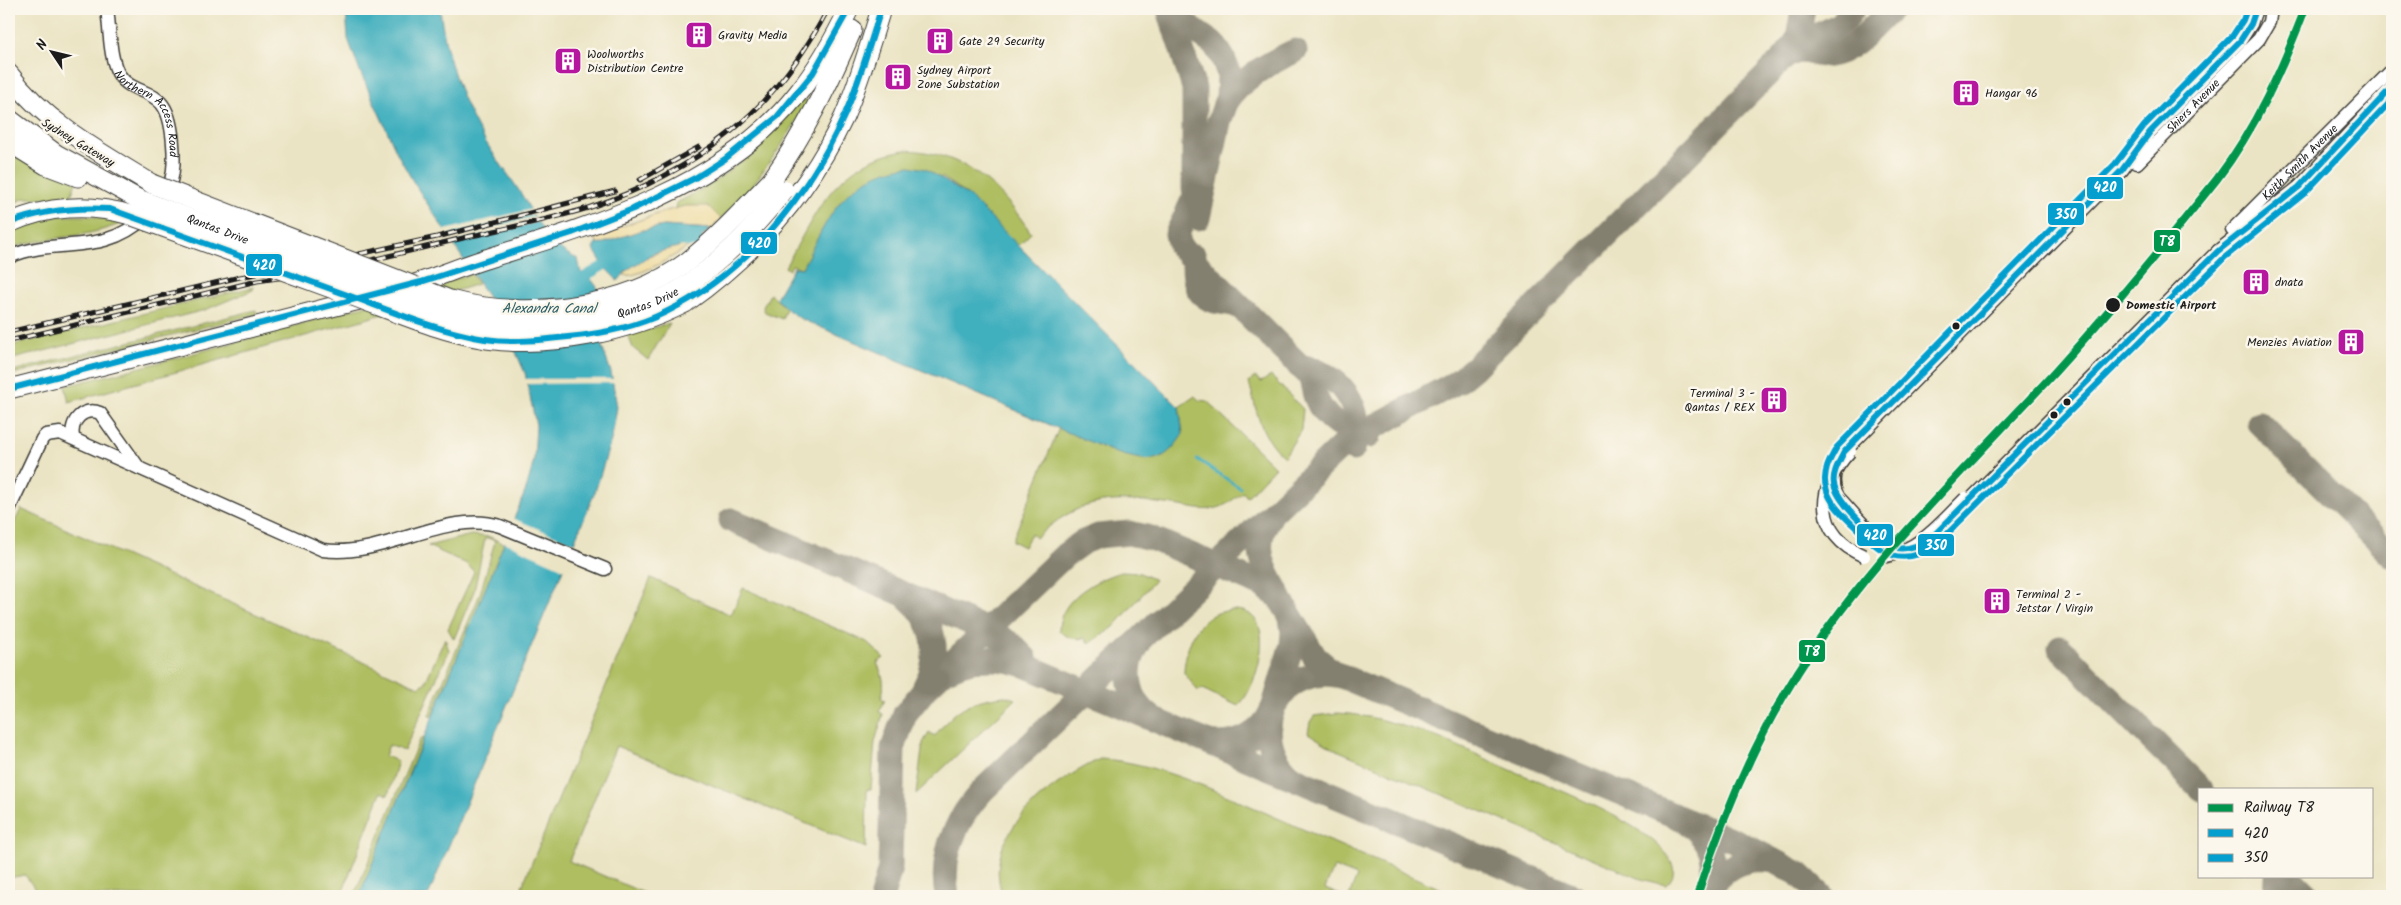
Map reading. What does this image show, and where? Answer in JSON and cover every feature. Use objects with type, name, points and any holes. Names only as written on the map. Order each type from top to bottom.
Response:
[{"type":"highway","points":[[9,388],[343,304],[421,282],[462,266],[574,232],[639,206],[689,181],[730,155],[765,128],[798,94],[832,44],[849,9]]},
{"type":"highway","name":"Qantas Drive","points":[[784,190],[794,148],[816,110],[861,9]]},
{"type":"highway","name":"Qantas Drive","points":[[152,184],[450,300],[473,306],[525,310],[566,307],[605,299],[657,280],[686,263],[730,225],[784,190],[818,141],[839,103],[880,9]]},
{"type":"highway","points":[[9,74],[42,111],[92,148],[152,184]]},
{"type":"highway","name":"Sydney Gateway","points":[[9,93],[26,110],[52,129],[98,158],[152,184]]},
{"type":"highway","name":"Sydney Gateway","points":[[9,119],[56,154],[134,207]]},
{"type":"highway","points":[[9,142],[46,165],[134,207],[422,322],[464,334],[506,340],[561,338],[612,331],[665,313],[684,302],[734,265],[753,248],[784,190]]},
{"type":"highway","points":[[9,223],[27,215],[86,207],[110,209],[134,207]]},
{"type":"street","name":"Northern Access Road","points":[[9,257],[34,249],[110,240],[133,229],[148,215],[170,183],[173,144],[166,113],[161,103],[128,85],[117,72],[108,9]]},
{"type":"street","name":"Shiers Avenue","points":[[1930,539],[1908,549],[1890,547],[1879,538],[1838,497],[1833,484],[1840,459],[1851,443],[2122,170],[2150,132],[2240,41],[2251,24],[2256,9]]},
{"type":"street","name":"Shiers Avenue","points":[[1882,557],[1870,557],[1853,551],[1838,538],[1831,527],[1826,510],[1825,496],[1828,480],[1836,467],[2259,39],[2269,22],[2272,9]]},
{"type":"street","name":"Keith Smith Avenue","points":[[1882,557],[1910,549],[1932,532],[2392,70]]},
{"type":"street","name":"Keith Smith Avenue","points":[[1930,539],[2224,246],[2299,187],[2392,87]]},
{"type":"street","points":[[73,438],[72,427],[79,416],[91,411],[100,413],[141,470]]},
{"type":"street","points":[[9,510],[42,439],[46,435],[60,433],[323,550],[356,551],[467,522],[486,522],[506,528],[605,570]]},
{"type":"green space","points":[[801,99],[809,101],[781,146],[753,185],[721,219],[708,207],[685,206],[675,209],[676,203],[729,171],[759,145]]},
{"type":"green space","points":[[905,150],[926,152],[945,157],[979,175],[1007,200],[1031,233],[1018,246],[970,197],[942,177],[825,225],[802,268],[792,265],[789,270],[785,267],[819,209],[845,177],[861,165],[881,156]]},
{"type":"green space","points":[[9,154],[77,180],[70,199],[25,198],[9,205]]},
{"type":"green space","points":[[58,216],[89,216],[124,222],[95,232],[38,241],[9,249],[9,232],[28,223]]},
{"type":"green space","points":[[471,274],[478,284],[366,319],[69,402],[65,386],[269,333]]},
{"type":"green space","points":[[253,287],[253,290],[205,310],[9,360],[9,346]]},
{"type":"green space","points":[[770,294],[786,308],[782,319],[765,312],[763,307]]},
{"type":"green space","points":[[256,310],[257,314],[9,375],[9,372]]},
{"type":"green space","points":[[670,323],[648,360],[633,348],[628,335]]},
{"type":"green space","points":[[1271,376],[1303,409],[1301,430],[1284,457],[1269,441],[1264,432],[1249,382],[1255,377],[1261,382]]},
{"type":"green space","points":[[1195,396],[1199,400],[1207,401],[1275,467],[1247,497],[1243,492],[1224,506],[1207,510],[1135,501],[1101,502],[1069,513],[1036,538],[1031,534],[1024,547],[1012,541],[1059,428],[1116,453],[1133,457],[1183,433],[1179,407]]},
{"type":"green space","points":[[21,509],[419,687],[425,683],[445,638],[449,651],[404,751],[389,745],[385,756],[398,761],[388,795],[381,792],[341,896],[40,896],[25,875],[9,878],[9,534]]},
{"type":"green space","points":[[471,535],[490,537],[505,544],[432,716],[429,715],[480,594],[495,541],[488,538],[485,539],[474,591],[454,639],[448,629],[474,572],[467,564],[428,546]]},
{"type":"green space","points":[[1121,572],[1140,573],[1155,580],[1114,627],[1089,644],[1085,638],[1072,638],[1059,631],[1060,620],[1065,610],[1080,592],[1111,575]]},
{"type":"green space","points":[[651,578],[731,615],[743,588],[867,642],[884,658],[877,663],[883,680],[881,698],[885,700],[879,712],[883,714],[875,742],[871,789],[867,789],[866,848],[616,746],[569,861],[651,896],[518,896]]},
{"type":"green space","points":[[1230,610],[1250,614],[1258,624],[1261,635],[1261,648],[1255,675],[1250,688],[1238,706],[1202,689],[1198,691],[1184,673],[1189,645],[1199,626],[1213,615]]},
{"type":"green space","points":[[1005,696],[1016,699],[916,794],[923,743],[929,732],[935,736],[957,712],[973,703],[993,697]]},
{"type":"green space","points":[[1337,713],[1380,720],[1434,736],[1554,787],[1616,817],[1644,834],[1665,852],[1673,869],[1666,885],[1641,879],[1332,748],[1308,733],[1310,722],[1314,716]]},
{"type":"green space","points":[[420,738],[423,739],[359,896],[354,896]]},
{"type":"green space","points":[[1100,759],[1143,766],[1188,780],[1458,896],[1349,896],[1357,876],[1334,867],[1325,889],[1343,896],[1003,896],[998,873],[1001,852],[1010,831],[1042,796],[1061,781]]},
{"type":"sand","points":[[685,206],[708,206],[721,219],[711,229],[664,226],[639,231],[598,245],[594,236],[666,211]]},
{"type":"sand","points":[[689,240],[695,242],[681,252],[649,269],[631,275],[624,275],[628,269],[644,259]]},
{"type":"water","name":"Alexandra Canal","points":[[346,9],[440,9],[446,45],[456,79],[478,128],[544,231],[559,247],[578,259],[581,273],[588,275],[597,287],[600,305],[597,333],[611,372],[617,407],[612,437],[595,492],[428,896],[359,896],[527,487],[534,460],[536,425],[525,373],[500,316],[398,155],[359,69],[348,39]]},
{"type":"water","points":[[910,166],[926,169],[970,197],[1179,407],[1183,434],[1169,452],[1154,459],[1138,458],[1116,453],[801,319],[776,298],[794,267],[802,268],[831,215],[854,188],[869,178]]},
{"type":"water","points":[[664,226],[711,229],[695,242],[689,240],[678,247],[654,253],[627,270],[618,281],[605,268],[593,248],[597,243],[598,245],[639,231]]},
{"type":"pier","points":[[532,209],[535,214],[444,236],[441,231]]},
{"type":"pier","points":[[536,216],[540,221],[449,244],[446,238]]},
{"type":"pier","points":[[524,379],[615,379],[616,383],[525,384]]},
{"type":"pier","points":[[512,518],[576,544],[566,570],[502,541]]},
{"type":"waterway","points":[[673,241],[709,243]]},
{"type":"waterway","points":[[577,281],[615,259]]},
{"type":"waterway","points":[[1197,459],[1240,488]]},
{"type":"taxiway","points":[[1171,9],[1183,23],[1215,45],[1223,58],[1229,74],[1228,97],[1219,122],[1198,218]]},
{"type":"taxiway","points":[[947,896],[946,866],[952,839],[965,813],[983,790],[1346,442],[1457,382],[1474,368],[1785,57],[1798,39],[1803,9]]},
{"type":"taxiway","points":[[1792,49],[1800,43],[1833,28],[1847,17],[1853,9]]},
{"type":"taxiway","points":[[1785,57],[1798,51],[1829,55],[1847,49],[1863,37],[1891,9]]},
{"type":"taxiway","points":[[1169,10],[1194,88],[1194,189]]},
{"type":"taxiway","points":[[1225,104],[1239,86],[1256,72],[1295,51]]},
{"type":"taxiway","points":[[1194,198],[1177,234],[1180,247],[1309,375],[1315,395],[1325,413],[1344,429],[1369,436]]},
{"type":"taxiway","points":[[1194,256],[1195,279],[1204,296],[1219,302],[1238,306]]},
{"type":"taxiway","points":[[1299,366],[1327,376],[1347,394],[1353,406],[1356,420],[1353,449]]},
{"type":"taxiway","points":[[2259,423],[2392,555]]},
{"type":"taxiway","points":[[1270,517],[1261,537],[1262,557],[1279,595]]},
{"type":"taxiway","points":[[731,520],[992,632],[1011,644],[1025,658]]},
{"type":"taxiway","points":[[882,896],[890,868],[893,748],[905,714],[926,688],[1065,555],[1083,542],[1098,536],[1129,533],[1151,538],[1262,585],[1279,597],[1315,657],[1334,673],[1740,843],[1799,874],[1822,896]]},
{"type":"taxiway","points":[[909,599],[925,617],[933,639],[933,663],[925,686]]},
{"type":"taxiway","points":[[1291,618],[1292,644],[1269,727],[1271,744],[1276,758],[1292,777]]},
{"type":"taxiway","points":[[1139,643],[1130,663],[1130,683],[1132,693],[1137,702],[1152,718]]},
{"type":"taxiway","points":[[2060,648],[2200,788]]},
{"type":"taxiway","points":[[949,669],[967,662],[986,659],[1005,660],[1024,665],[1574,896]]},
{"type":"taxiway","points":[[1276,703],[1288,688],[1304,678],[1323,674],[1342,676]]},
{"type":"taxiway","points":[[1211,743],[1230,743],[1247,737],[1262,726],[1272,710]]},
{"type":"taxiway","points":[[1688,823],[1702,837],[1710,853],[1713,871],[1709,891]]},
{"type":"taxiway","points":[[1707,896],[1718,878],[1733,866],[1752,860],[1773,861]]},
{"type":"taxiway","points":[[2276,896],[2277,878]]},
{"type":"taxiway","points":[[2291,878],[2309,896]]},
{"type":"railway","points":[[9,341],[257,281],[310,273],[362,262],[543,220],[588,208],[627,193],[664,176],[698,156],[729,133],[758,107],[783,78],[807,45],[828,9]]},
{"type":"railway","points":[[640,180],[699,147]]},
{"type":"railway","points":[[9,332],[240,277],[327,261],[437,237],[615,191]]},
{"type":"rail line","name":"T8","points":[[1697,896],[1717,838],[1740,781],[1767,725],[1798,672],[1853,595],[1883,558],[1914,522],[2088,335],[2217,179],[2256,119],[2287,54],[2305,9]]},
{"type":"transit line","name":"420","points":[[9,389],[421,282],[572,233],[633,209],[695,178],[725,159],[777,117],[813,73],[849,9]]},
{"type":"transit line","name":"420","points":[[9,223],[59,210],[110,209],[449,331],[485,339],[506,341],[537,340],[606,332],[643,322],[695,296],[723,276],[772,229],[794,202],[813,174],[845,114],[881,9]]},
{"type":"transit line","name":"350","points":[[2247,9],[2243,20],[2233,35],[2144,126],[2115,164],[1837,447],[1826,471],[1825,482],[1828,492],[1833,503],[1844,516],[1881,549],[1899,557],[1922,553],[1935,546],[2224,258],[2305,193],[2392,100]]},
{"type":"transit line","name":"420","points":[[2256,9],[2251,24],[2240,41],[2150,132],[2122,170],[1844,452],[1834,476],[1837,492],[1860,522],[1880,539],[1897,548],[1914,546],[1930,539],[2218,251],[2299,187],[2392,87]]},
{"type":"place","name":"Gravity Media","points":[[699,35]]},
{"type":"place","name":"Gate 29 Security","points":[[940,41]]},
{"type":"place","name":"Woolworths Distribution Centre","points":[[568,61]]},
{"type":"place","name":"Sydney Airport Zone Substation","points":[[898,77]]},
{"type":"place","name":"Hangar 96","points":[[1966,93]]},
{"type":"place","name":"dnata","points":[[2256,282]]},
{"type":"place","name":"Domestic Airport","points":[[2113,305]]},
{"type":"place","name":"Menzies Aviation","points":[[2351,342]]},
{"type":"place","name":"Terminal 3 - Qantas / REX","points":[[1774,400]]},
{"type":"place","name":"Terminal 2 - Jetstar / Virgin","points":[[1997,601]]}]
